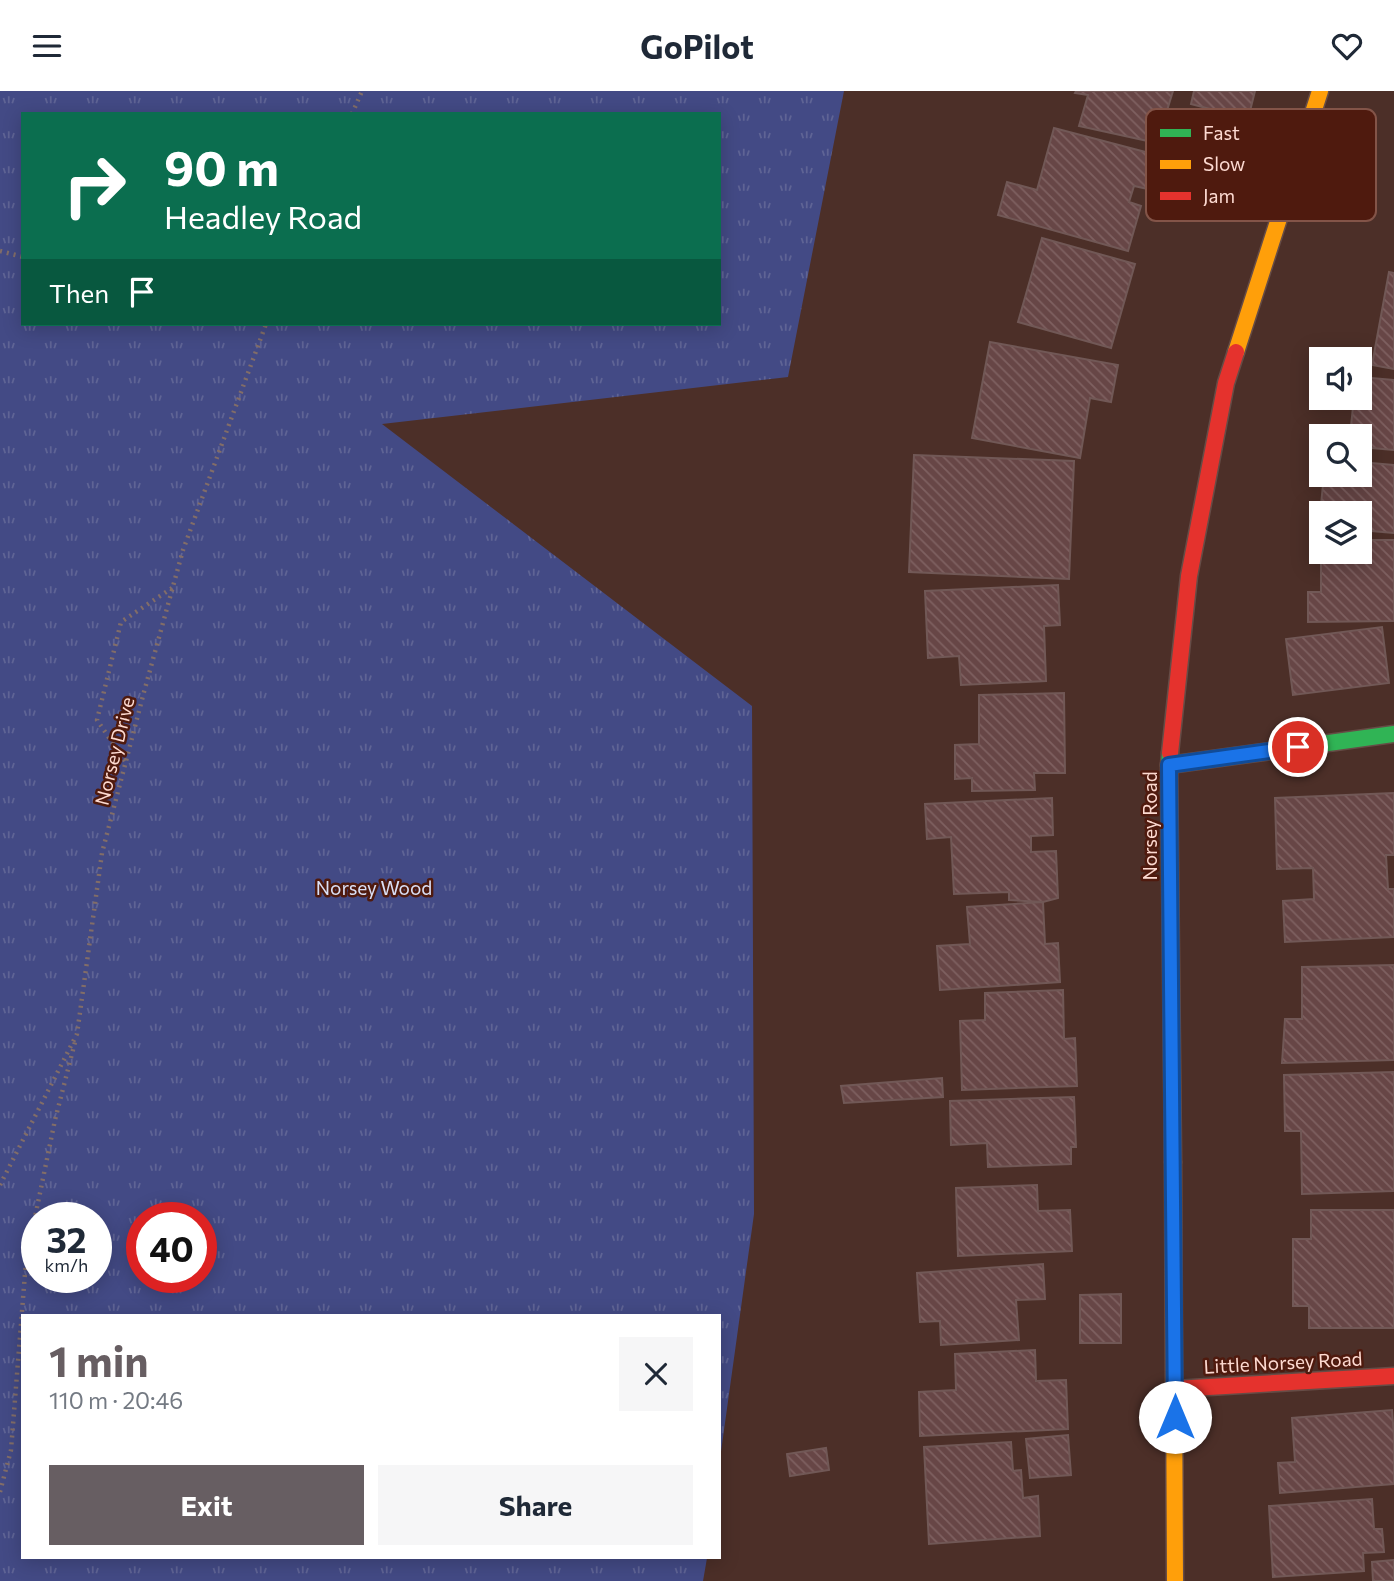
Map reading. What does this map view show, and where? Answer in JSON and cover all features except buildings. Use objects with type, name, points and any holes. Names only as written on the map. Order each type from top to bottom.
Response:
[{"type":"street","name":"Norsey Road","points":[[1314,109],[1320,91]]},
{"type":"street","name":"Norsey Road","points":[[1175,1581],[1169,765],[1189,576],[1226,383],[1278,221]]},
{"type":"street","points":[[1169,765],[1394,734]]},
{"type":"street","name":"Little Norsey Road","points":[[1175,1389],[1394,1376]]},
{"type":"path","points":[[353,112],[362,91]]},
{"type":"path","points":[[0,251],[21,256]]},
{"type":"path","name":"Norsey Drive","points":[[0,1185],[77,1034],[102,853],[172,588],[183,550],[265,326]]},
{"type":"path","points":[[126,762],[97,720],[121,622],[172,588]]},
{"type":"path","points":[[22,1314],[26,1261],[55,1120],[77,1034]]},
{"type":"path","points":[[0,1492],[11,1450],[21,1324]]},
{"type":"green space","name":"Norsey Wood","points":[[0,91],[844,91],[788,377],[382,424],[752,706],[754,1214],[721,1452],[721,1314],[21,1314],[21,1559],[707,1559],[703,1581],[0,1581]]},
{"type":"traffic: fast","points":[[1169,765],[1394,734]]},
{"type":"traffic: fast","points":[[1170,753],[1173,1162]]},
{"type":"traffic: slow","points":[[1314,109],[1320,91]]},
{"type":"traffic: slow","points":[[1236,352],[1278,221]]},
{"type":"traffic: slow","points":[[1173,1162],[1175,1581]]},
{"type":"traffic: jam","points":[[1170,753],[1189,576],[1226,383],[1236,352]]},
{"type":"traffic: jam","points":[[1175,1389],[1394,1376]]},
{"type":"route","points":[[1175,1417],[1169,765],[1298,747]]}]
